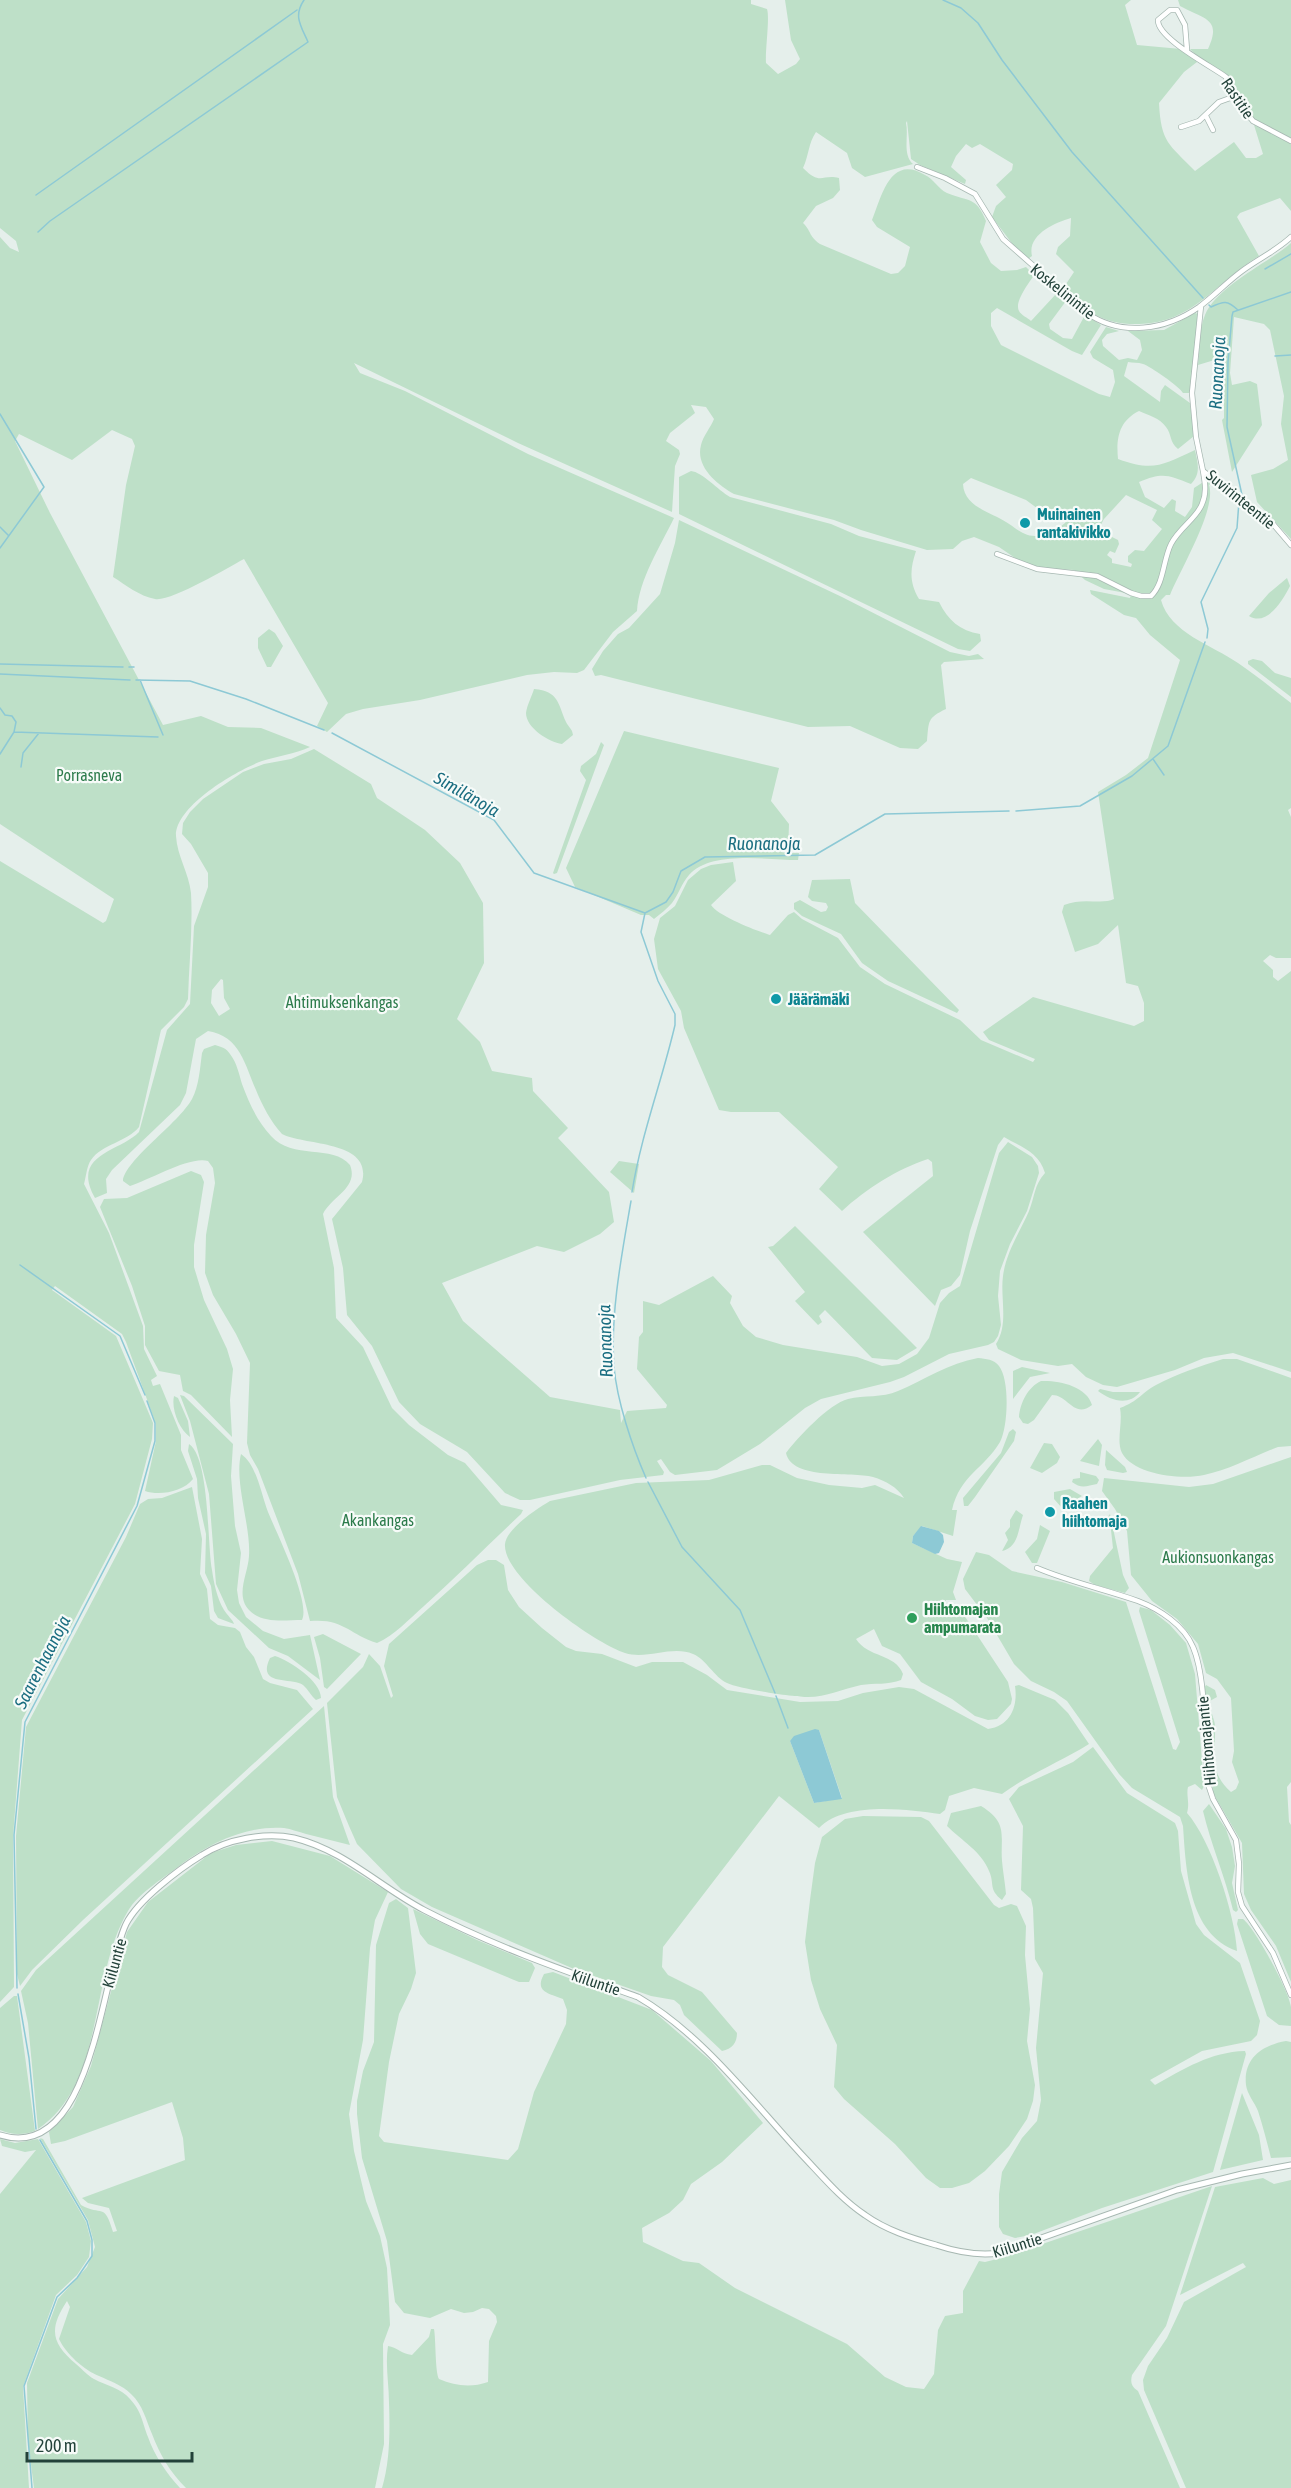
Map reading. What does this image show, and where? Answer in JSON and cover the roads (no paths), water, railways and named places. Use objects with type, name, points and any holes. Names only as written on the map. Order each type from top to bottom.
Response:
[{"type":"street","name":"Rastitie","points":[[1187,50],[1183,18],[1177,10],[1170,10],[1161,17],[1157,24],[1166,37],[1226,77],[1233,97],[1253,121],[1291,141]]},
{"type":"street","points":[[1181,126],[1199,122],[1219,102],[1233,97]]},
{"type":"street","points":[[1206,116],[1213,130]]},
{"type":"street","name":"Koskelinintie","points":[[917,167],[945,178],[975,195],[997,232],[1059,291],[1101,321],[1126,328],[1151,327],[1173,321],[1201,306],[1242,271],[1272,253],[1291,237]]},
{"type":"street","name":"Suvirinteentie","points":[[1201,306],[1192,393],[1203,471],[1274,524],[1291,545]]},
{"type":"street","points":[[997,554],[1037,569],[1097,576],[1131,593],[1151,596],[1156,590],[1171,544],[1179,530],[1201,507],[1205,494],[1203,471]]},
{"type":"street","name":"Hiihtomajantie","points":[[1037,1568],[1081,1585],[1148,1605],[1178,1626],[1189,1639],[1199,1674],[1208,1784],[1213,1799],[1236,1840],[1239,1899],[1246,1915],[1273,1953],[1291,1995]]},
{"type":"street","name":"Kiiluntie","points":[[0,2135],[24,2138],[40,2133],[60,2116],[68,2104],[82,2078],[94,2043],[121,1936],[132,1914],[142,1901],[210,1850],[234,1842],[271,1836],[310,1843],[363,1870],[421,1909],[478,1937],[649,2003],[669,2017],[701,2046],[845,2200],[882,2225],[920,2241],[968,2253],[999,2253],[1177,2190],[1291,2164]]},
{"type":"water","points":[[921,1526],[939,1531],[943,1535],[944,1542],[939,1553],[935,1554],[912,1543],[913,1536]]},
{"type":"water","points":[[815,1729],[819,1730],[842,1799],[814,1803],[790,1741],[794,1736]]},
{"type":"waterway","points":[[38,232],[50,221],[308,42],[299,16],[304,0]]},
{"type":"waterway","points":[[943,0],[961,8],[978,23],[1002,60],[1072,152],[1203,298]]},
{"type":"waterway","points":[[36,195],[297,10]]},
{"type":"waterway","points":[[1265,269],[1291,254]]},
{"type":"waterway","name":"Ruonanoja","points":[[1242,495],[1227,427],[1228,362],[1232,316],[1233,312],[1291,292]]},
{"type":"waterway","points":[[1209,305],[1211,307],[1225,302],[1238,310]]},
{"type":"waterway","points":[[1275,356],[1291,355]]},
{"type":"waterway","points":[[0,414],[44,487],[0,548]]},
{"type":"waterway","name":"Ruonanoja","points":[[1207,638],[1208,629],[1201,602],[1237,528],[1239,501]]},
{"type":"waterway","points":[[0,527],[8,535]]},
{"type":"waterway","name":"Ruonanoja","points":[[1016,811],[1080,806],[1132,776],[1168,746],[1205,642]]},
{"type":"waterway","points":[[0,664],[123,667]]},
{"type":"waterway","points":[[129,667],[134,667]]},
{"type":"waterway","name":"Similänoja","points":[[0,674],[130,680]]},
{"type":"waterway","name":"Similänoja","points":[[136,680],[190,681],[246,699],[324,730]]},
{"type":"waterway","points":[[140,680],[163,735]]},
{"type":"waterway","points":[[0,708],[5,715],[12,716],[16,722],[14,732],[0,754]]},
{"type":"waterway","points":[[14,732],[158,737]]},
{"type":"waterway","points":[[21,767],[23,753],[39,733]]},
{"type":"waterway","name":"Similänoja","points":[[332,733],[494,820],[534,873],[645,913]]},
{"type":"waterway","points":[[1153,759],[1164,775]]},
{"type":"waterway","name":"Ruonanoja","points":[[632,1192],[675,1025],[675,1014],[658,981],[641,932],[645,913],[666,902],[673,892],[681,871],[705,857],[815,855],[885,814],[1009,811]]},
{"type":"waterway","name":"Ruonanoja","points":[[631,1201],[615,1305],[614,1367],[626,1423],[646,1478]]},
{"type":"waterway","name":"Saarenhaanoja","points":[[20,1265],[120,1336],[145,1395]]},
{"type":"waterway","name":"Saarenhaanoja","points":[[17,1988],[14,1835],[25,1722],[137,1506],[155,1441],[155,1423],[147,1401]]},
{"type":"waterway","name":"Ruonanoja","points":[[648,1482],[682,1547],[740,1610],[775,1693]]},
{"type":"waterway","name":"Ruonanoja","points":[[776,1696],[788,1728]]},
{"type":"waterway","name":"Saarenhaanoja","points":[[18,1994],[29,2058],[36,2129]]},
{"type":"waterway","name":"Saarenhaanoja","points":[[32,2488],[24,2386],[57,2297],[77,2278],[92,2256],[92,2240],[87,2221],[40,2140]]},
{"type":"place","name":"Muinainen rantakivikko","points":[[1025,523]]},
{"type":"place","name":"Jäärämäki","points":[[776,999]]},
{"type":"place","name":"Raahen hiihtomaja","points":[[1050,1512]]},
{"type":"place","name":"Hiihtomajan ampumarata","points":[[912,1618]]},
{"type":"park label","name":"Porrasneva","points":[[89,775]]},
{"type":"park label","name":"Ahtimuksenkangas","points":[[342,1002]]},
{"type":"park label","name":"Akankangas","points":[[378,1520]]},
{"type":"park label","name":"Aukionsuonkangas","points":[[1218,1557]]}]
